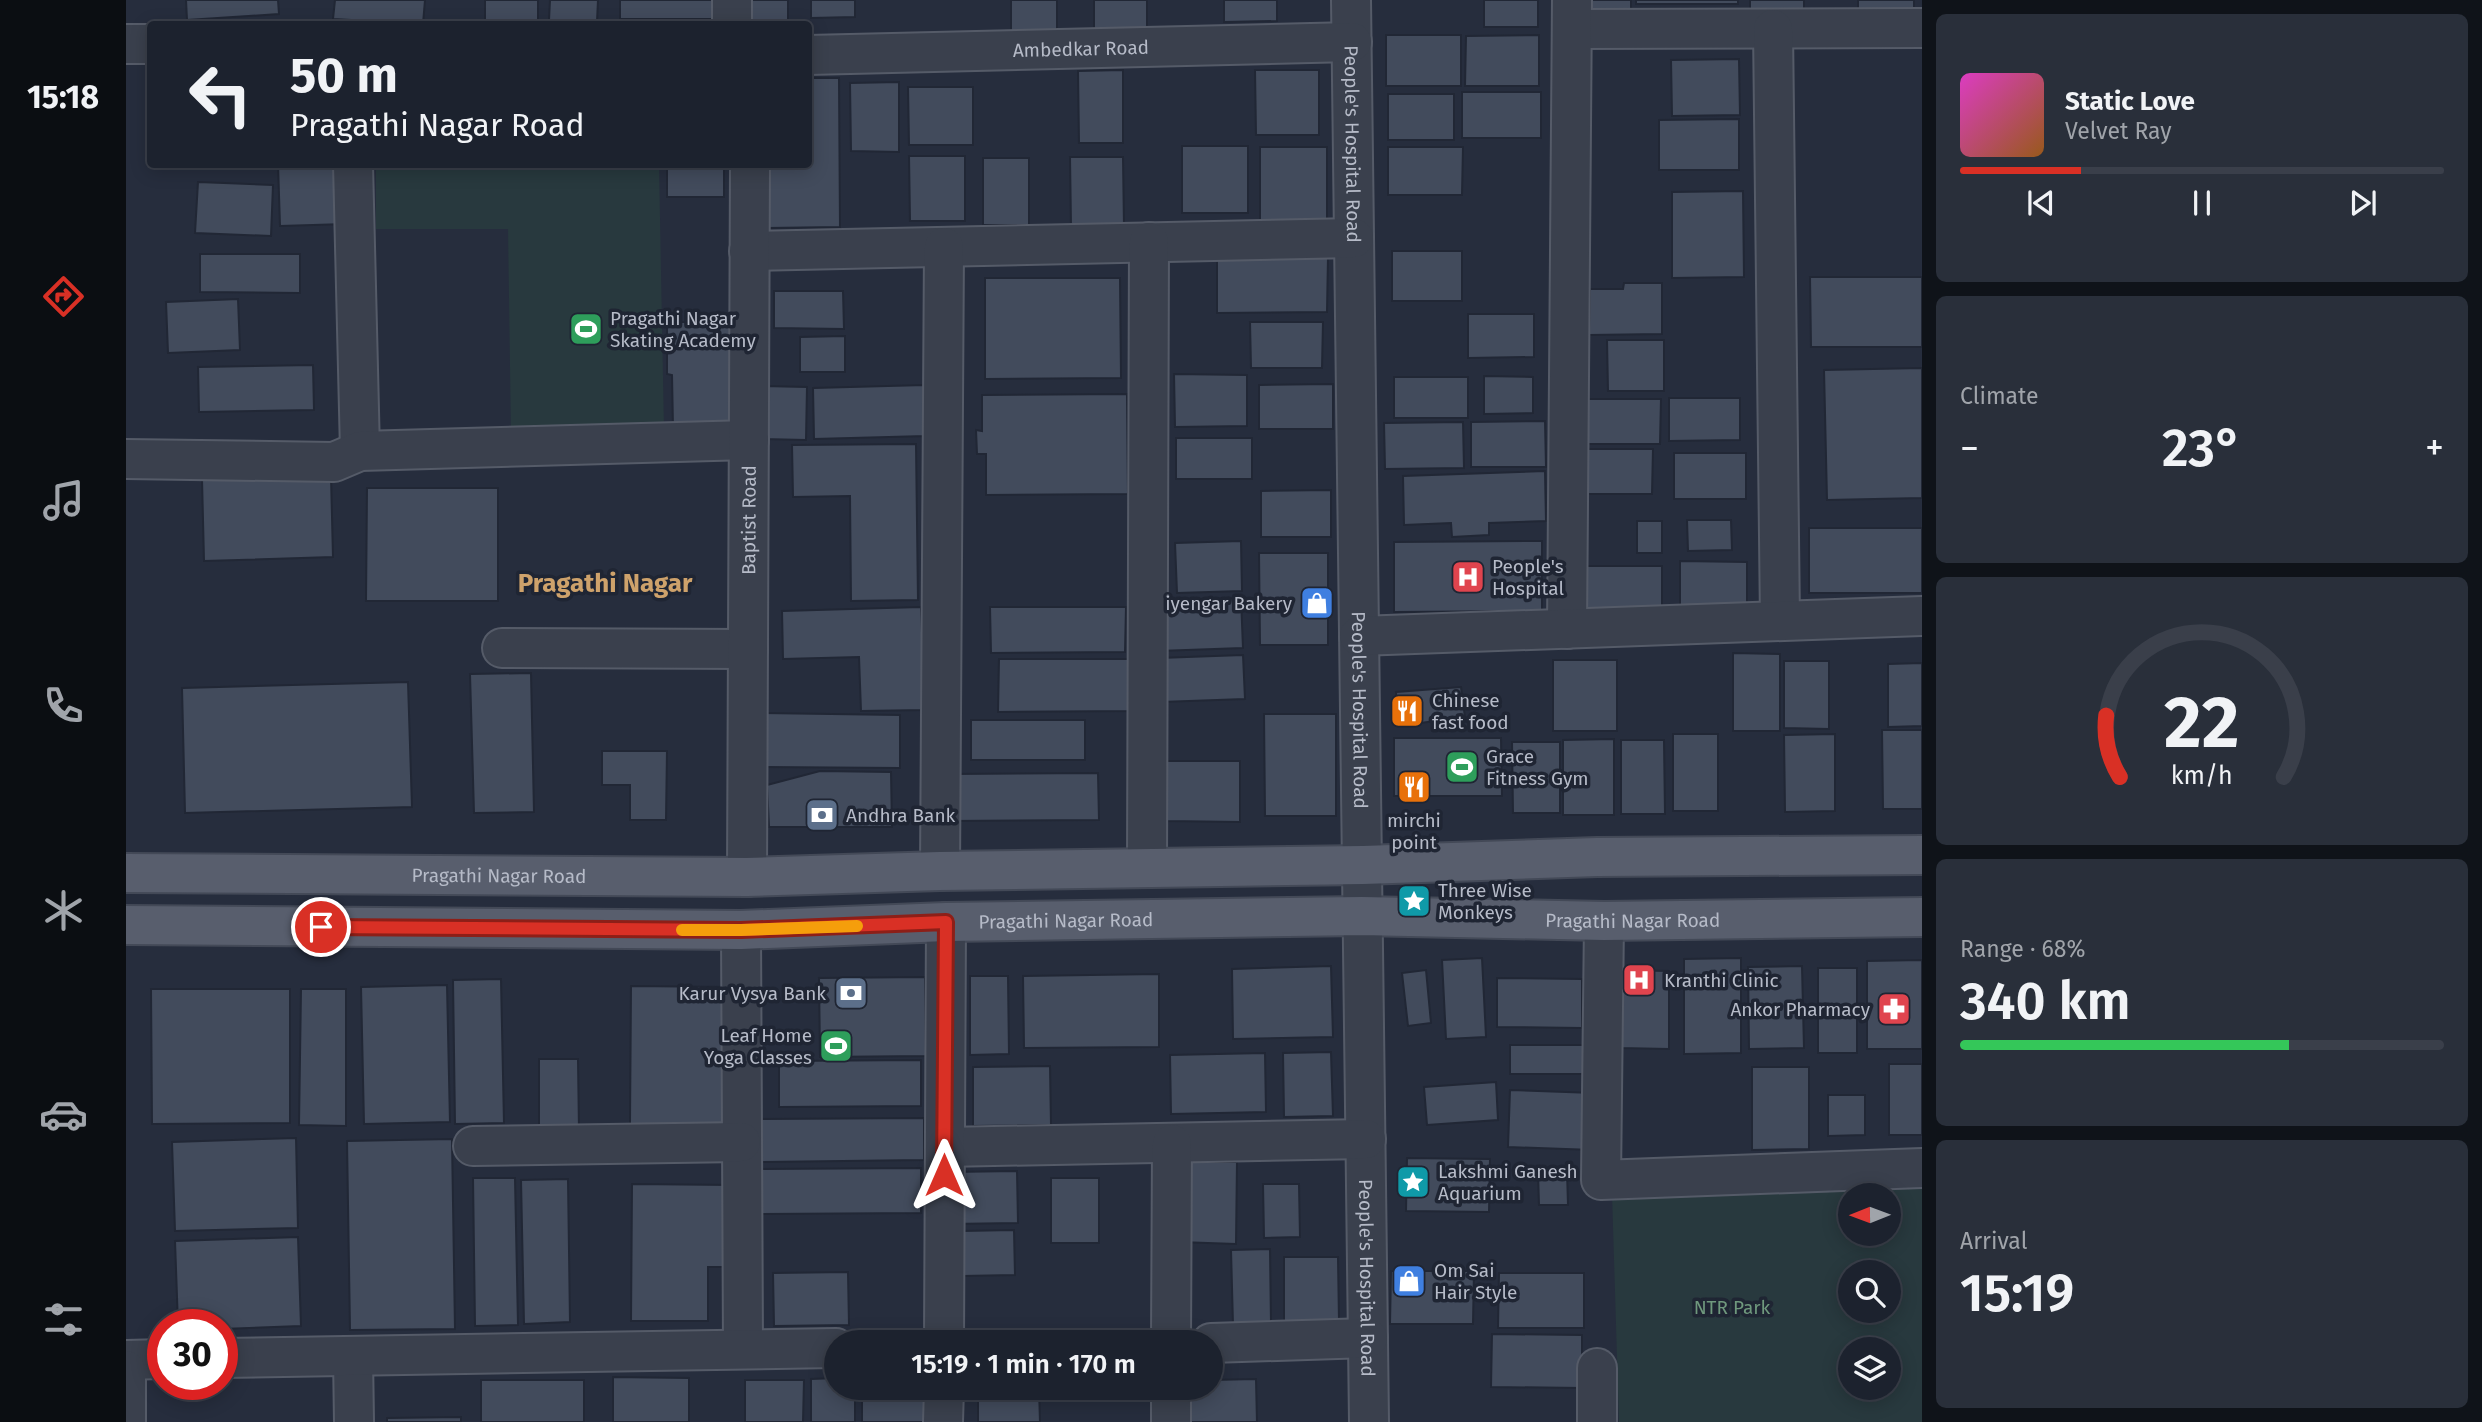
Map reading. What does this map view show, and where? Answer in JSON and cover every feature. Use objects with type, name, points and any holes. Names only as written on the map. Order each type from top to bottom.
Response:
[{"type":"main road","name":"Pragathi Nagar Road","points":[[126,873],[747,877],[940,871],[1363,865],[1597,857],[1922,855]]},
{"type":"main road","name":"Pragathi Nagar Road","points":[[126,925],[741,930],[946,922],[1363,916],[1604,920],[1922,917]]},
{"type":"street","points":[[732,0],[732,21]]},
{"type":"street","name":"People's Hospital Road","points":[[1351,0],[1369,1422]]},
{"type":"street","points":[[1567,629],[1572,14],[1773,29],[1922,28]]},
{"type":"street","points":[[1773,29],[1780,621]]},
{"type":"street","name":"Ambedkar Road","points":[[812,55],[1352,42]]},
{"type":"street","points":[[126,44],[147,44]]},
{"type":"street","points":[[353,168],[360,451]]},
{"type":"street","name":"Baptist Road","points":[[747,877],[750,168]]},
{"type":"street","points":[[749,251],[1354,238]]},
{"type":"street","points":[[1147,868],[1149,242]]},
{"type":"street","points":[[940,871],[944,247]]},
{"type":"street","points":[[126,459],[334,462],[360,451],[749,440]]},
{"type":"street","points":[[1359,636],[1922,616]]},
{"type":"street","points":[[502,648],[748,649]]},
{"type":"street","points":[[1604,920],[1601,1180],[1922,1168]]},
{"type":"street","points":[[944,1330],[946,922]]},
{"type":"street","points":[[741,930],[743,1349]]},
{"type":"street","points":[[945,1147],[1366,1139]]},
{"type":"street","points":[[473,1146],[741,1142]]},
{"type":"street","points":[[1171,1330],[1172,1144]]},
{"type":"street","points":[[1223,1343],[1368,1338]]},
{"type":"street","points":[[238,1358],[824,1348]]},
{"type":"street","points":[[353,1356],[354,1422]]},
{"type":"street","points":[[126,1360],[147,1359]]},
{"type":"street","points":[[1597,1368],[1597,1422]]},
{"type":"street","points":[[126,1370],[127,1422]]},
{"type":"street","points":[[943,1422],[944,1400]]},
{"type":"street","points":[[1171,1400],[1171,1422]]},
{"type":"green space","name":"Pragathi Nagar Skating Academy","points":[[376,168],[659,168],[664,429],[511,435],[508,229],[376,229]]},
{"type":"green space","name":"NTR Park","points":[[1922,1184],[1922,1422],[1619,1422],[1612,1194],[1838,1187],[1838,1246],[1901,1246],[1901,1185]]},
{"type":"building","points":[[186,0],[278,0],[279,14],[187,20]]},
{"type":"building","points":[[335,0],[425,0],[423,21],[333,19]]},
{"type":"building","points":[[485,0],[538,0],[538,21],[485,21]]},
{"type":"building","points":[[550,0],[598,0],[597,21],[549,20]]},
{"type":"building","points":[[620,0],[722,0],[722,19],[620,19]]},
{"type":"building","points":[[738,0],[788,0],[788,21],[738,21]]},
{"type":"building","points":[[811,0],[855,0],[855,17],[811,18]]},
{"type":"building","points":[[1011,0],[1057,0],[1057,31],[1011,32]]},
{"type":"building","points":[[1094,0],[1147,0],[1147,28],[1094,29]]},
{"type":"building","points":[[1224,0],[1277,0],[1277,21],[1224,22]]},
{"type":"building","points":[[1484,0],[1538,0],[1538,27],[1484,27]]},
{"type":"building","points":[[1585,0],[1631,0],[1631,11],[1585,12]]},
{"type":"building","points":[[1636,0],[1738,0],[1738,4],[1636,4]]},
{"type":"building","points":[[1750,0],[1804,0],[1804,16],[1750,15]]},
{"type":"building","points":[[1858,0],[1914,0],[1914,12],[1858,12]]},
{"type":"building","points":[[1386,35],[1461,35],[1461,86],[1386,86]]},
{"type":"building","points":[[1539,35],[1539,86],[1465,86],[1466,36]]},
{"type":"building","points":[[1739,59],[1740,115],[1672,116],[1671,60]]},
{"type":"building","points":[[1123,70],[1123,143],[1079,143],[1078,71]]},
{"type":"building","points":[[1255,70],[1319,70],[1319,135],[1256,135]]},
{"type":"building","points":[[812,78],[839,78],[840,227],[768,228],[768,168],[812,168]]},
{"type":"building","points":[[899,82],[899,152],[851,151],[850,83]]},
{"type":"building","points":[[908,87],[973,87],[973,145],[909,145]]},
{"type":"building","points":[[1462,92],[1541,92],[1541,138],[1462,138]]},
{"type":"building","points":[[1388,94],[1454,94],[1454,140],[1388,140]]},
{"type":"building","points":[[1739,119],[1739,170],[1659,170],[1659,120]]},
{"type":"building","points":[[1182,146],[1248,146],[1248,213],[1182,213]]},
{"type":"building","points":[[1260,147],[1327,147],[1327,223],[1260,223]]},
{"type":"building","points":[[1388,147],[1463,147],[1462,195],[1388,195]]},
{"type":"building","points":[[909,156],[965,156],[965,221],[910,221]]},
{"type":"building","points":[[1070,157],[1123,157],[1124,227],[1071,227]]},
{"type":"building","points":[[983,158],[1029,158],[1029,225],[983,225]]},
{"type":"building","points":[[278,168],[344,168],[346,224],[280,226]]},
{"type":"building","points":[[667,168],[724,168],[724,197],[667,197]]},
{"type":"building","points":[[198,182],[273,185],[271,236],[195,233]]},
{"type":"building","points":[[1743,191],[1744,277],[1672,278],[1672,192]]},
{"type":"building","points":[[1392,251],[1462,251],[1462,301],[1392,301]]},
{"type":"building","points":[[200,254],[300,254],[300,293],[200,292]]},
{"type":"building","points":[[1328,257],[1327,312],[1217,313],[1217,258]]},
{"type":"building","points":[[1810,277],[1922,277],[1922,347],[1811,347]]},
{"type":"building","points":[[985,278],[1120,278],[1121,378],[985,379]]},
{"type":"building","points":[[1624,283],[1662,283],[1662,334],[1589,335],[1590,289],[1623,289]]},
{"type":"building","points":[[774,291],[843,291],[844,329],[774,328]]},
{"type":"building","points":[[238,299],[240,350],[168,353],[166,302]]},
{"type":"building","points":[[1468,314],[1534,314],[1534,357],[1468,358]]},
{"type":"building","points":[[667,322],[745,322],[745,428],[673,428],[672,375],[667,374]]},
{"type":"building","points":[[1250,322],[1323,322],[1322,368],[1251,368]]},
{"type":"building","points":[[845,336],[845,372],[800,372],[800,337]]},
{"type":"building","points":[[1607,340],[1664,340],[1664,391],[1608,391]]},
{"type":"building","points":[[313,365],[314,410],[199,412],[198,367]]},
{"type":"building","points":[[1922,368],[1922,498],[1827,500],[1824,370]]},
{"type":"building","points":[[1174,374],[1247,375],[1247,426],[1175,427]]},
{"type":"building","points":[[1484,376],[1533,377],[1533,413],[1484,414]]},
{"type":"building","points":[[1394,377],[1468,377],[1468,418],[1394,418]]},
{"type":"building","points":[[1333,384],[1333,429],[1259,429],[1259,385]]},
{"type":"building","points":[[925,385],[926,436],[814,439],[813,388]]},
{"type":"building","points":[[763,386],[807,387],[806,440],[762,439]]},
{"type":"building","points":[[1127,394],[1128,494],[986,495],[986,454],[977,454],[976,430],[982,431],[982,395]]},
{"type":"building","points":[[1669,398],[1740,398],[1740,440],[1669,441]]},
{"type":"building","points":[[1587,399],[1661,399],[1660,444],[1587,444]]},
{"type":"building","points":[[1545,421],[1546,467],[1471,467],[1471,422]]},
{"type":"building","points":[[1463,422],[1464,468],[1385,469],[1384,423]]},
{"type":"building","points":[[1176,438],[1252,438],[1252,479],[1176,479]]},
{"type":"building","points":[[916,444],[918,600],[851,601],[850,496],[793,497],[792,445]]},
{"type":"building","points":[[1588,449],[1653,449],[1652,494],[1588,494]]},
{"type":"building","points":[[1674,453],[1746,453],[1746,499],[1674,499]]},
{"type":"building","points":[[1545,471],[1546,521],[1489,523],[1489,535],[1452,537],[1451,523],[1404,525],[1403,476]]},
{"type":"building","points":[[331,476],[333,557],[204,561],[202,479]]},
{"type":"building","points":[[367,488],[498,488],[498,601],[366,601]]},
{"type":"building","points":[[1331,490],[1331,537],[1261,537],[1261,491]]},
{"type":"building","points":[[1687,520],[1731,520],[1732,550],[1688,551]]},
{"type":"building","points":[[1637,521],[1662,521],[1662,553],[1637,553]]},
{"type":"building","points":[[1809,528],[1922,528],[1922,593],[1809,593]]},
{"type":"building","points":[[1241,541],[1242,591],[1177,593],[1175,543]]},
{"type":"building","name":"People's Hospital","points":[[1542,541],[1542,611],[1394,612],[1394,542]]},
{"type":"building","points":[[1259,553],[1328,553],[1328,645],[1260,645]]},
{"type":"building","points":[[1680,561],[1747,562],[1747,614],[1680,614]]},
{"type":"building","points":[[1587,566],[1662,566],[1662,609],[1586,609]]},
{"type":"building","points":[[1241,598],[1243,648],[1158,651],[1156,601]]},
{"type":"building","points":[[921,607],[925,710],[861,711],[859,657],[783,659],[782,611]]},
{"type":"building","points":[[990,607],[1126,607],[1125,652],[991,653]]},
{"type":"building","points":[[1733,653],[1780,654],[1780,731],[1733,731]]},
{"type":"building","points":[[1243,655],[1245,699],[1161,702],[1159,658]]},
{"type":"building","points":[[999,659],[1135,659],[1135,711],[998,712]]},
{"type":"building","points":[[1553,660],[1617,660],[1617,731],[1553,731]]},
{"type":"building","points":[[1784,661],[1829,661],[1829,729],[1784,728]]},
{"type":"building","points":[[1922,663],[1922,726],[1888,727],[1888,664]]},
{"type":"building","points":[[531,673],[534,812],[474,813],[470,674]]},
{"type":"building","points":[[408,682],[412,807],[185,813],[182,688]]},
{"type":"building","points":[[1461,687],[1465,717],[1398,726],[1396,692]]},
{"type":"building","points":[[755,713],[900,715],[900,768],[754,767]]},
{"type":"building","points":[[1264,714],[1336,714],[1336,816],[1265,816]]},
{"type":"building","points":[[971,720],[1085,720],[1085,760],[971,760]]},
{"type":"building","points":[[1882,730],[1922,730],[1922,809],[1883,809]]},
{"type":"building","points":[[1673,734],[1718,734],[1718,811],[1673,811]]},
{"type":"building","points":[[1835,734],[1835,811],[1785,812],[1784,735]]},
{"type":"building","points":[[1394,738],[1501,738],[1502,796],[1394,796]]},
{"type":"building","points":[[1614,739],[1614,815],[1563,815],[1563,740]]},
{"type":"building","points":[[1621,740],[1664,740],[1665,814],[1621,814]]},
{"type":"building","points":[[1512,742],[1560,742],[1560,813],[1513,813]]},
{"type":"building","points":[[602,751],[667,751],[666,820],[630,820],[630,785],[602,785]]},
{"type":"building","points":[[1166,761],[1240,761],[1240,822],[1166,821]]},
{"type":"building","points":[[820,771],[891,772],[892,827],[769,827],[767,785]]},
{"type":"building","points":[[1098,773],[1099,820],[950,821],[949,774]]},
{"type":"building","points":[[1482,958],[1486,1037],[1446,1039],[1442,960]]},
{"type":"building","points":[[1741,958],[1741,1053],[1684,1054],[1684,959]]},
{"type":"building","points":[[1922,960],[1922,1049],[1867,1049],[1867,961]]},
{"type":"building","points":[[1331,966],[1333,1037],[1233,1039],[1232,969]]},
{"type":"building","points":[[1802,966],[1804,1048],[1749,1049],[1748,967]]},
{"type":"building","points":[[1818,968],[1857,968],[1857,1053],[1818,1053]]},
{"type":"building","points":[[1426,970],[1431,1023],[1408,1026],[1402,973]]},
{"type":"building","points":[[1618,970],[1669,971],[1669,1049],[1619,1048]]},
{"type":"building","points":[[1159,974],[1159,1047],[1024,1048],[1023,976]]},
{"type":"building","points":[[970,976],[1008,976],[1009,1054],[970,1055]]},
{"type":"building","points":[[925,977],[926,1056],[820,1057],[819,978]]},
{"type":"building","points":[[1497,978],[1582,979],[1582,1028],[1497,1027]]},
{"type":"building","points":[[501,979],[504,1123],[455,1124],[453,980]]},
{"type":"building","points":[[447,985],[450,1122],[364,1124],[361,987]]},
{"type":"building","points":[[631,986],[730,987],[729,1124],[630,1124]]},
{"type":"building","points":[[151,989],[290,989],[290,1123],[152,1124]]},
{"type":"building","points":[[301,989],[346,989],[346,1126],[299,1125]]},
{"type":"building","points":[[1510,1045],[1590,1045],[1590,1074],[1510,1074]]},
{"type":"building","points":[[1331,1052],[1333,1116],[1284,1117],[1283,1053]]},
{"type":"building","points":[[1265,1053],[1266,1112],[1171,1114],[1170,1055]]},
{"type":"building","points":[[539,1059],[578,1059],[579,1131],[539,1131]]},
{"type":"building","points":[[921,1060],[921,1106],[779,1107],[779,1061]]},
{"type":"building","points":[[1889,1064],[1922,1064],[1922,1135],[1889,1135]]},
{"type":"building","points":[[1050,1066],[1051,1125],[973,1126],[973,1067]]},
{"type":"building","points":[[1752,1067],[1809,1067],[1809,1149],[1752,1150]]},
{"type":"building","points":[[1496,1082],[1498,1120],[1427,1125],[1424,1087]]},
{"type":"building","points":[[1510,1090],[1594,1093],[1593,1150],[1508,1147]]},
{"type":"building","points":[[1828,1095],[1865,1095],[1865,1135],[1828,1136]]},
{"type":"building","points":[[924,1118],[924,1160],[759,1162],[759,1119]]},
{"type":"building","points":[[296,1138],[298,1228],[175,1231],[172,1142]]},
{"type":"building","points":[[452,1139],[455,1329],[350,1330],[347,1141]]},
{"type":"building","points":[[1407,1158],[1490,1159],[1489,1212],[1406,1211]]},
{"type":"building","points":[[1180,1162],[1237,1162],[1236,1244],[1179,1242]]},
{"type":"building","points":[[921,1168],[921,1213],[747,1214],[747,1169]]},
{"type":"building","points":[[1017,1171],[1018,1223],[950,1224],[949,1172]]},
{"type":"building","points":[[1567,1171],[1568,1205],[1539,1205],[1538,1172]]},
{"type":"building","points":[[473,1178],[515,1178],[518,1325],[475,1326]]},
{"type":"building","points":[[1051,1178],[1099,1178],[1099,1243],[1051,1243]]},
{"type":"building","points":[[568,1179],[570,1322],[524,1324],[521,1180]]},
{"type":"building","points":[[632,1184],[733,1185],[733,1267],[708,1267],[708,1321],[631,1321]]},
{"type":"building","points":[[1263,1184],[1299,1184],[1300,1237],[1264,1238]]},
{"type":"building","points":[[1014,1230],[1015,1275],[962,1276],[961,1231]]},
{"type":"building","points":[[298,1237],[301,1326],[238,1328],[238,1309],[177,1309],[175,1241]]},
{"type":"building","points":[[1270,1249],[1271,1324],[1233,1325],[1231,1250]]},
{"type":"building","points":[[1284,1257],[1338,1257],[1339,1321],[1284,1322]]},
{"type":"building","points":[[1391,1271],[1474,1271],[1473,1324],[1390,1324]]},
{"type":"building","points":[[848,1272],[849,1325],[774,1326],[773,1273]]},
{"type":"building","points":[[1499,1273],[1584,1273],[1584,1328],[1498,1328]]},
{"type":"building","points":[[1492,1334],[1582,1335],[1582,1388],[1491,1387]]},
{"type":"building","points":[[613,1377],[689,1378],[689,1422],[613,1422]]},
{"type":"building","points":[[824,1378],[824,1400],[855,1400],[855,1422],[811,1422],[811,1379]]},
{"type":"building","points":[[1256,1379],[1257,1422],[1189,1422],[1188,1400],[1223,1400],[1223,1380]]},
{"type":"building","points":[[481,1380],[584,1380],[584,1422],[481,1422]]},
{"type":"building","points":[[745,1380],[804,1380],[803,1422],[745,1422]]},
{"type":"building","points":[[862,1400],[929,1400],[928,1422],[862,1422]]},
{"type":"building","points":[[978,1400],[1039,1400],[1040,1422],[978,1422]]},
{"type":"building","points":[[461,1417],[461,1422],[387,1422],[387,1418]]},
{"type":"slow traffic","points":[[682,930],[857,926]]},
{"type":"place","name":"Pragathi Nagar Skating Academy","points":[[586,329]]},
{"type":"place","name":"People's Hospital","points":[[1468,577]]},
{"type":"place","name":"iyengar Bakery","points":[[1317,603]]},
{"type":"place","name":"Chinese fast food","points":[[1407,711]]},
{"type":"place","name":"Grace Fitness Gym","points":[[1462,767]]},
{"type":"place","name":"mirchi point","points":[[1414,787]]},
{"type":"place","name":"Andhra Bank","points":[[822,815]]},
{"type":"place","name":"Three Wise Monkeys","points":[[1414,901]]},
{"type":"place","name":"Kranthi Clinic","points":[[1639,980]]},
{"type":"place","name":"Karur Vysya Bank","points":[[851,993]]},
{"type":"place","name":"Ankor Pharmacy","points":[[1894,1009]]},
{"type":"place","name":"Leaf Home Yoga Classes","points":[[836,1046]]},
{"type":"place","name":"Lakshmi Ganesh Aquarium","points":[[1413,1182]]},
{"type":"place","name":"Om Sai Hair Style","points":[[1409,1281]]},
{"type":"district","name":"Pragathi Nagar","points":[[605,583]]},
{"type":"route","points":[[321,927],[741,930],[946,922],[944,1175]]}]
